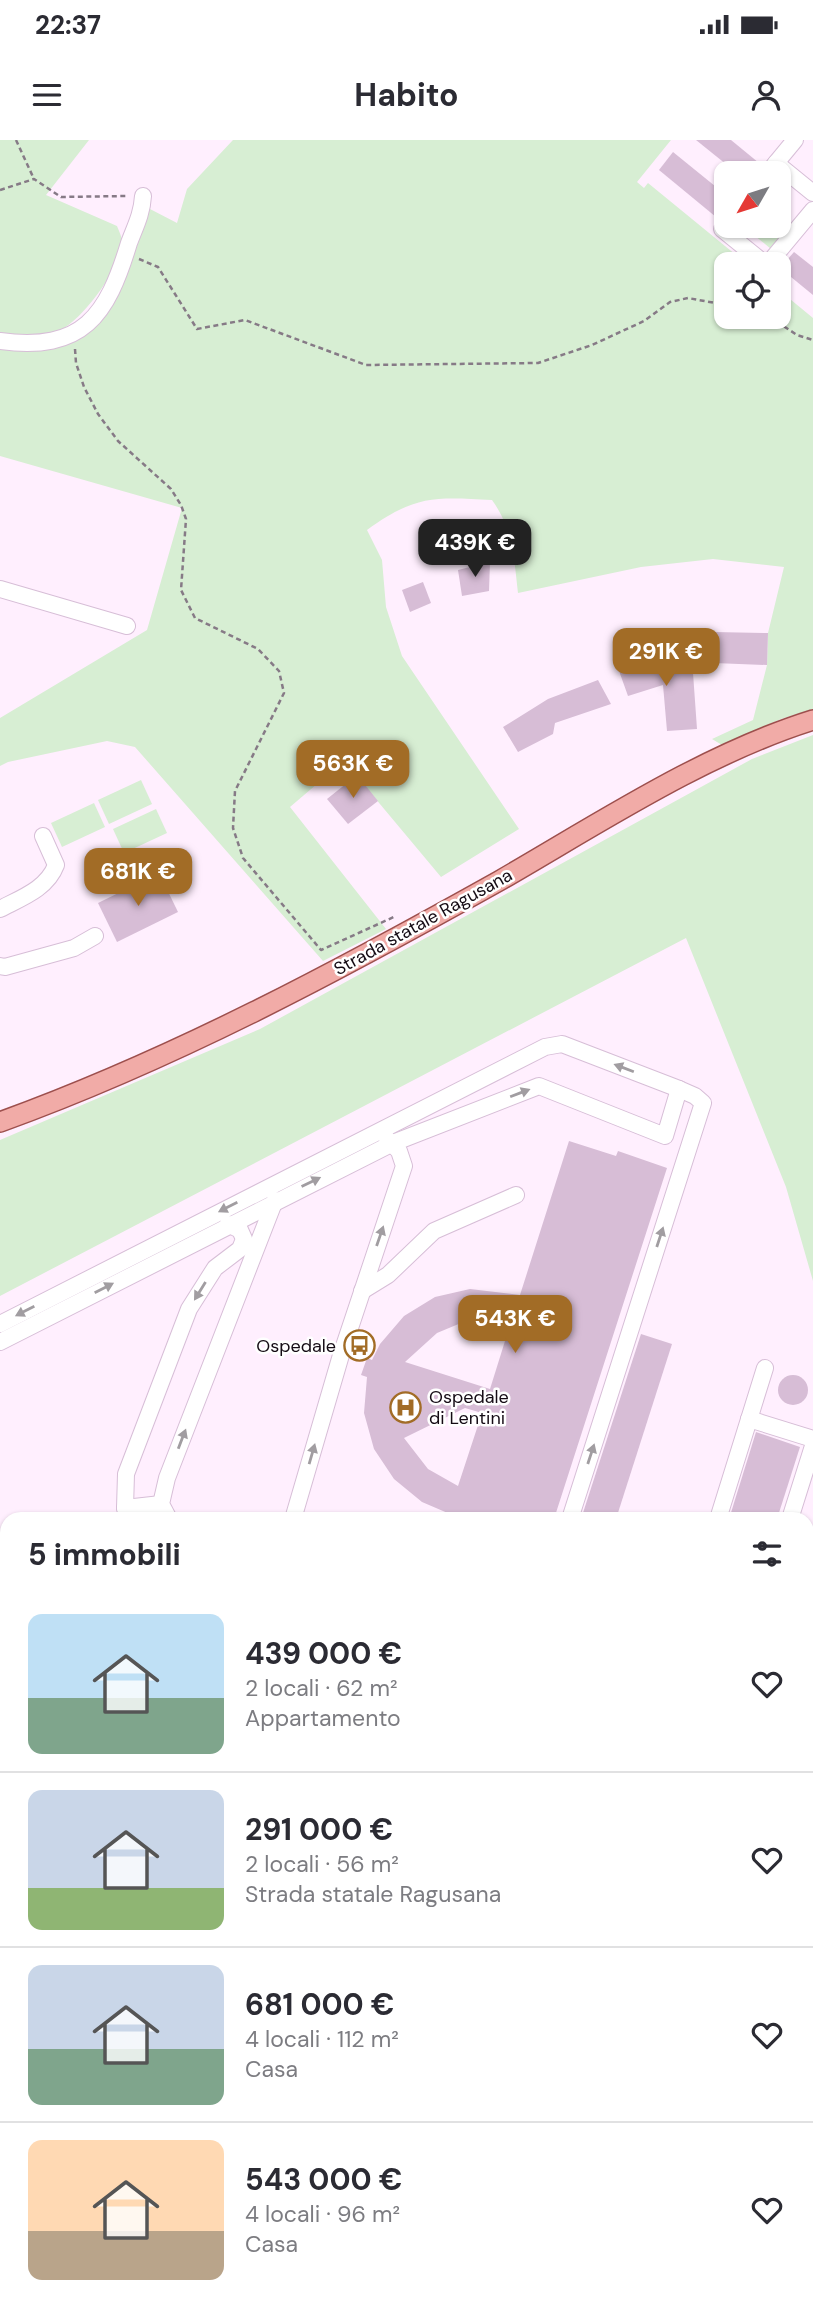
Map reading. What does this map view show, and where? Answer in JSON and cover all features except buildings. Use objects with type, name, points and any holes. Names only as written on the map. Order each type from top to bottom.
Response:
[{"type":"main road","name":"Strada statale Ragusana","points":[[0,1124],[190,1043],[303,987],[713,760],[813,719]]},
{"type":"street","points":[[778,161],[795,140]]},
{"type":"street","points":[[791,180],[813,193]]},
{"type":"street","points":[[0,341],[42,344],[74,335],[112,292],[142,212],[143,196]]},
{"type":"street","points":[[777,252],[813,210]]},
{"type":"street","points":[[734,238],[752,252]]},
{"type":"street","points":[[0,589],[127,626]]},
{"type":"street","points":[[0,909],[40,887],[52,875],[55,865],[43,836]]},
{"type":"street","points":[[0,966],[5,967],[74,947],[95,936]]},
{"type":"street","points":[[0,1324],[376,1131],[545,1047],[562,1044],[679,1089],[703,1103],[572,1512]]},
{"type":"street","points":[[0,1342],[275,1200],[393,1143],[539,1086],[665,1136],[679,1089]]},
{"type":"street","points":[[425,1107],[424,1121],[432,1127]]},
{"type":"street","points":[[376,1131],[393,1143],[404,1166]]},
{"type":"street","points":[[295,1512],[362,1291],[416,1134]]},
{"type":"street","points":[[362,1291],[388,1275],[434,1231],[516,1195]]},
{"type":"street","points":[[165,1512],[161,1504],[167,1478],[275,1200]]},
{"type":"street","points":[[127,1512],[127,1474],[189,1309],[215,1268],[240,1249],[244,1239],[240,1230],[228,1224]]},
{"type":"street","points":[[232,1256],[245,1261],[249,1270]]},
{"type":"street","points":[[720,1512],[765,1368]]},
{"type":"street","points":[[749,1419],[813,1439]]},
{"type":"street","points":[[792,1512],[813,1446]]},
{"type":"street","points":[[131,1512],[161,1504]]},
{"type":"path","points":[[16,140],[34,180],[61,197],[143,196]]},
{"type":"path","points":[[0,190],[34,180]]},
{"type":"path","points":[[125,258],[145,260],[158,267],[197,329],[245,320],[366,365],[538,363],[592,345],[644,321],[670,302],[688,298],[714,303]]},
{"type":"path","points":[[788,329],[813,340]]},
{"type":"path","points":[[74,335],[76,363],[84,387],[98,414],[118,442],[171,489],[181,505],[186,519],[181,590],[195,618],[258,649],[279,671],[284,693],[234,791],[233,828],[243,858],[321,950],[399,915]]},
{"type":"green space","points":[[0,140],[89,140],[46,195],[117,226],[122,242],[114,267],[98,294],[65,327],[42,337],[0,337]]},
{"type":"green space","points":[[233,140],[671,140],[637,182],[644,188],[648,183],[732,252],[714,252],[714,329],[791,329],[791,300],[813,318],[813,709],[781,719],[722,745],[712,739],[753,720],[767,665],[768,633],[784,567],[713,559],[641,567],[518,593],[514,556],[508,533],[492,500],[440,499],[412,504],[367,530],[382,560],[386,607],[402,656],[519,829],[441,877],[344,761],[290,807],[386,929],[323,961],[135,747],[107,741],[0,766],[0,718],[147,630],[182,508],[0,456],[0,347],[35,351],[62,345],[115,295],[150,209],[177,223],[187,189]]},
{"type":"green space","points":[[758,238],[780,238],[771,249]]},
{"type":"green space","points":[[813,735],[813,1281],[786,1187],[686,938],[0,1296],[0,1140],[260,1029],[752,759]]},
{"type":"green space","points":[[141,780],[152,804],[109,824],[98,800]]},
{"type":"green space","points":[[94,803],[105,827],[62,847],[51,823]]},
{"type":"green space","points":[[156,809],[167,833],[124,853],[113,829]]},
{"type":"place","name":"Ospedale","points":[[359,1346]]},
{"type":"place","name":"Ospedale di Lentini","points":[[406,1407]]}]
